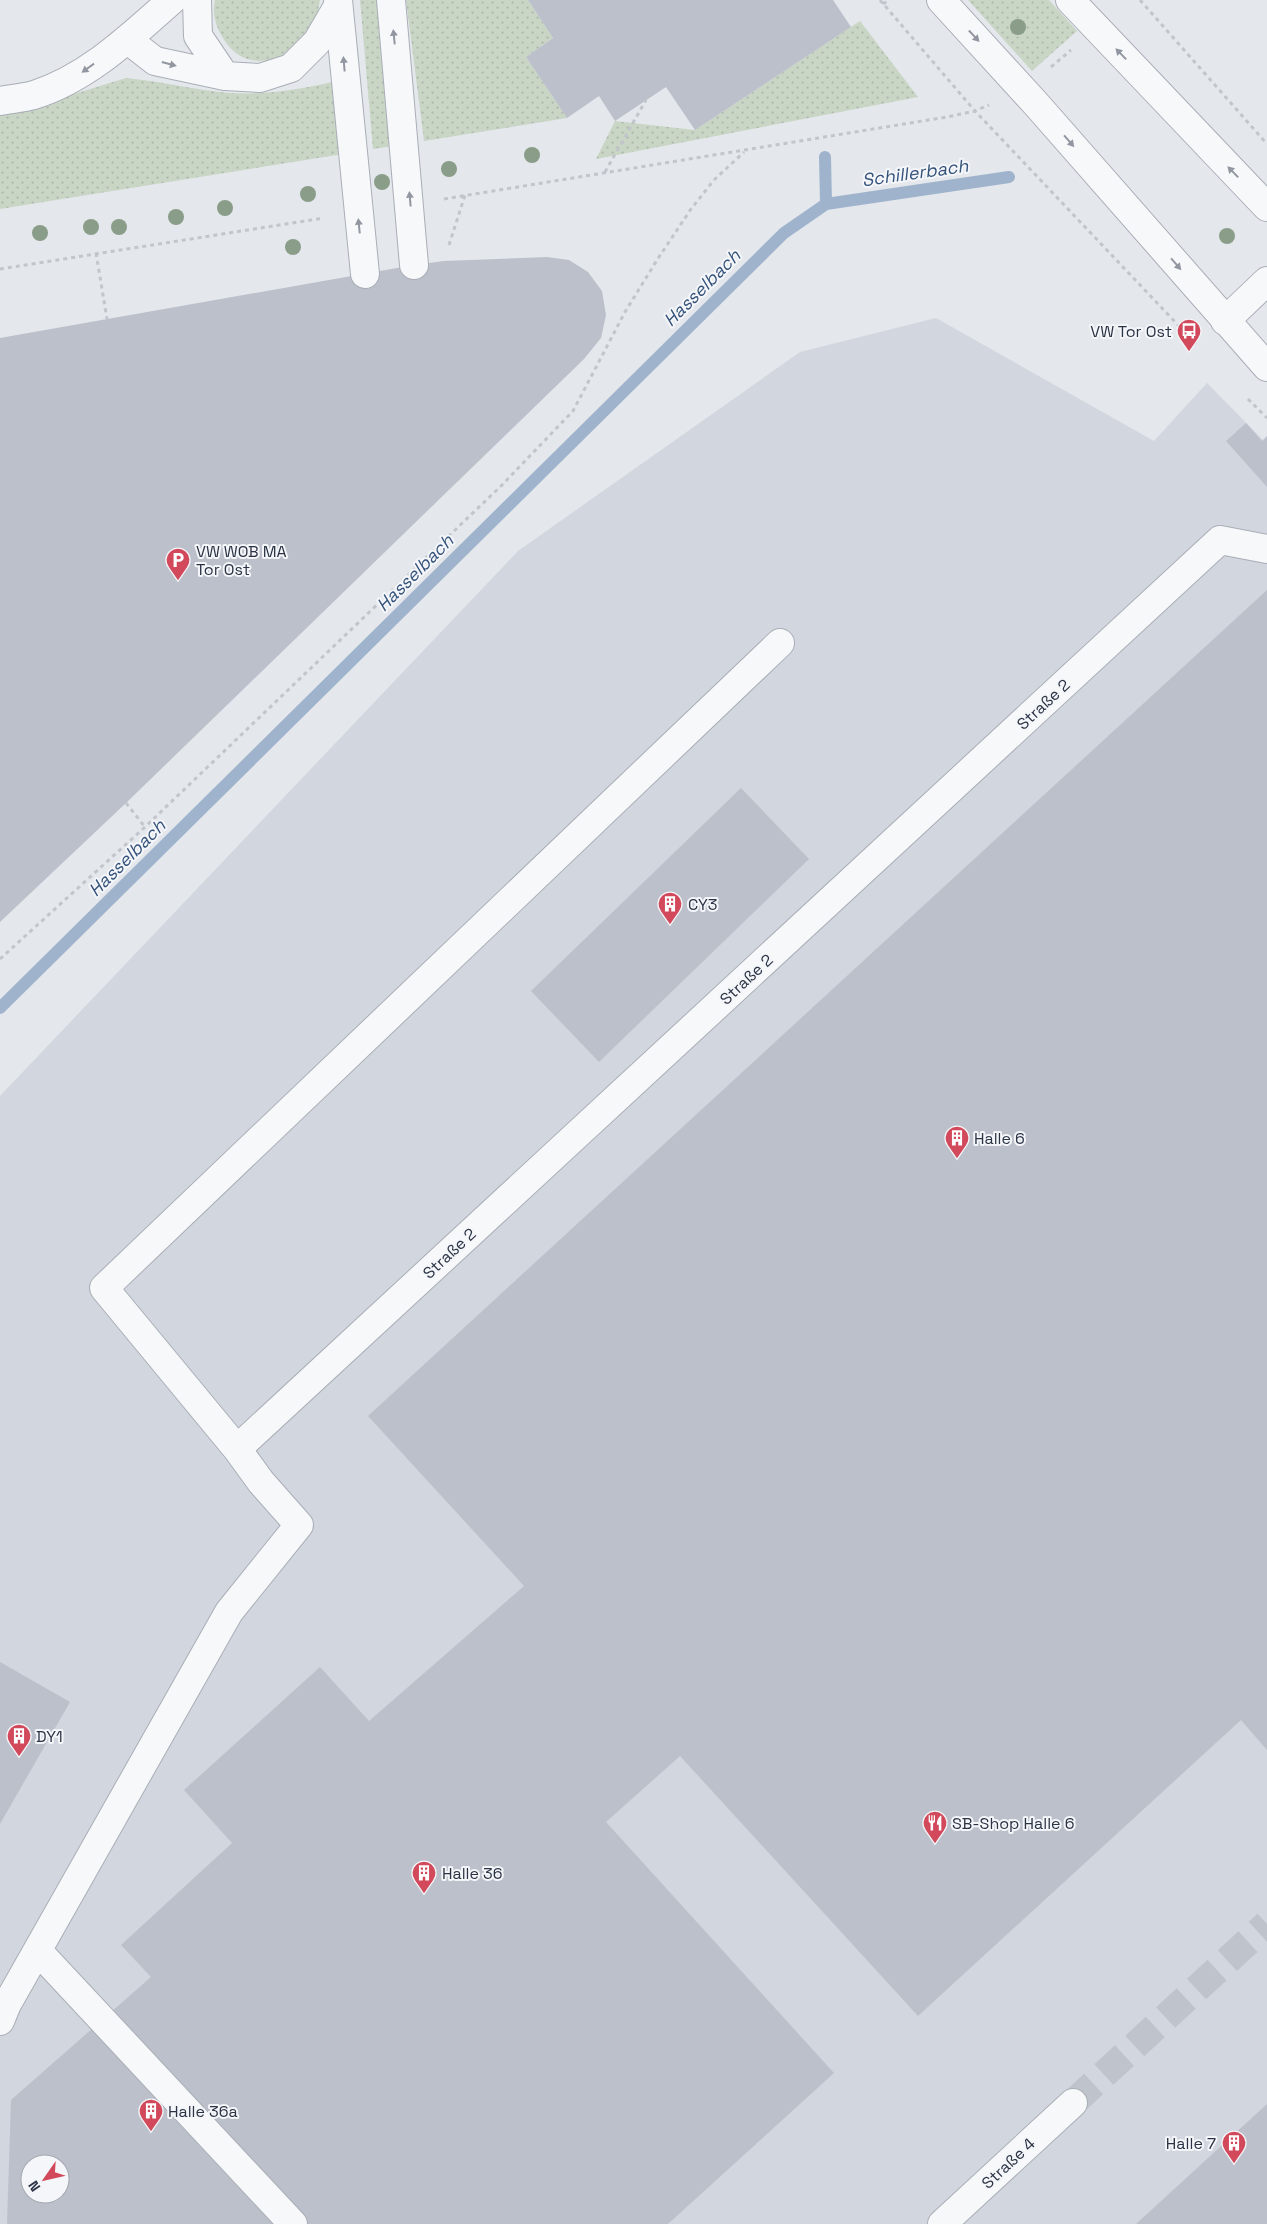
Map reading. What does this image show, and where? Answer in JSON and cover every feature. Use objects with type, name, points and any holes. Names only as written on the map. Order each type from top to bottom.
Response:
[{"type":"street","points":[[0,101],[33,95],[78,76],[128,40],[172,0]]},
{"type":"street","points":[[197,0],[198,36],[225,76]]},
{"type":"street","points":[[391,0],[414,265]]},
{"type":"street","points":[[941,0],[1024,90],[1267,367]]},
{"type":"street","points":[[1070,0],[1267,207]]},
{"type":"street","points":[[128,40],[156,61],[225,76],[260,78],[291,68],[318,42],[338,3]]},
{"type":"street","points":[[338,3],[365,274]]},
{"type":"street","points":[[1225,321],[1267,281]]},
{"type":"street","name":"Straße 2","points":[[237,1449],[1220,540],[1267,549]]},
{"type":"street","points":[[0,2020],[7,2004],[230,1612],[299,1525],[260,1482],[237,1449],[104,1288],[780,643]]},
{"type":"street","points":[[38,1951],[293,2224]]},
{"type":"street","name":"Straße 4","points":[[942,2224],[1073,2103]]},
{"type":"path","points":[[880,0],[975,111],[1201,349]]},
{"type":"path","points":[[883,4],[889,0]]},
{"type":"path","points":[[1140,0],[1267,144]]},
{"type":"path","points":[[410,204],[745,151],[975,111],[1024,90]]},
{"type":"path","points":[[605,173],[646,100]]},
{"type":"path","points":[[0,960],[145,827],[501,486],[574,411],[625,312],[691,209],[714,180],[745,151]]},
{"type":"path","points":[[447,252],[465,195]]},
{"type":"path","points":[[0,268],[358,212]]},
{"type":"path","points":[[96,253],[107,319]]},
{"type":"path","points":[[1247,398],[1267,418]]},
{"type":"path","points":[[126,803],[145,827]]},
{"type":"shaded area","points":[[936,318],[1154,441],[1207,383],[1267,444],[1267,2224],[0,2224],[0,1096],[518,551],[800,352]]},
{"type":"green space","points":[[215,0],[320,0],[315,23],[304,38],[283,55],[260,61],[238,54],[228,46],[215,21]]},
{"type":"green space","points":[[360,0],[379,0],[393,146],[373,149]]},
{"type":"green space","points":[[406,0],[528,0],[553,38],[526,57],[567,118],[424,141]]},
{"type":"green space","points":[[968,0],[1049,0],[1077,31],[1032,71]]},
{"type":"green space","points":[[860,21],[918,97],[596,159],[615,121],[695,130]]},
{"type":"green space","points":[[126,78],[229,93],[281,91],[332,82],[343,154],[0,209],[0,113],[35,106]]},
{"type":"building","points":[[528,0],[833,0],[851,27],[695,130],[666,87],[615,121],[599,96],[567,118],[526,57],[553,38]]},
{"type":"building","name":"VW WOB MA Tor Ost","points":[[547,257],[569,260],[588,272],[602,291],[606,315],[601,338],[584,359],[126,803],[0,922],[0,338],[414,265],[444,261]]},
{"type":"building","points":[[1246,423],[1262,441],[1267,436],[1267,487],[1226,441]]},
{"type":"building","name":"Halle 6","points":[[1267,590],[1267,1750],[1241,1720],[918,2016],[680,1756],[606,1822],[834,2073],[668,2224],[7,2224],[11,2100],[151,1977],[121,1945],[232,1843],[184,1790],[320,1667],[369,1721],[524,1586],[368,1416]]},
{"type":"building","name":"CY3","points":[[741,788],[809,859],[599,1062],[531,991]]},
{"type":"building","name":"DY1","points":[[0,1662],[70,1702],[0,1824]]},
{"type":"building","name":"Halle 7","points":[[1267,2104],[1267,2224],[1136,2224]]},
{"type":"waterway","name":"Hasselbach","points":[[0,1008],[784,233],[826,204],[825,157]]},
{"type":"waterway","name":"Schillerbach","points":[[826,204],[1009,177]]},
{"type":"tunnel","points":[[1073,2103],[1267,1924]]},
{"type":"place","name":"VW Tor Ost","points":[[1189,352]]},
{"type":"place","name":"VW WOB MA Tor Ost","points":[[178,581]]},
{"type":"place","name":"CY3","points":[[670,925]]},
{"type":"place","name":"Halle 6","points":[[957,1159]]},
{"type":"place","name":"DY1","points":[[19,1757]]},
{"type":"place","name":"SB-Shop Halle 6","points":[[935,1844]]},
{"type":"place","name":"Halle 36","points":[[424,1894]]},
{"type":"place","name":"Halle 36a","points":[[151,2132]]},
{"type":"place","name":"Halle 7","points":[[1234,2164]]}]
